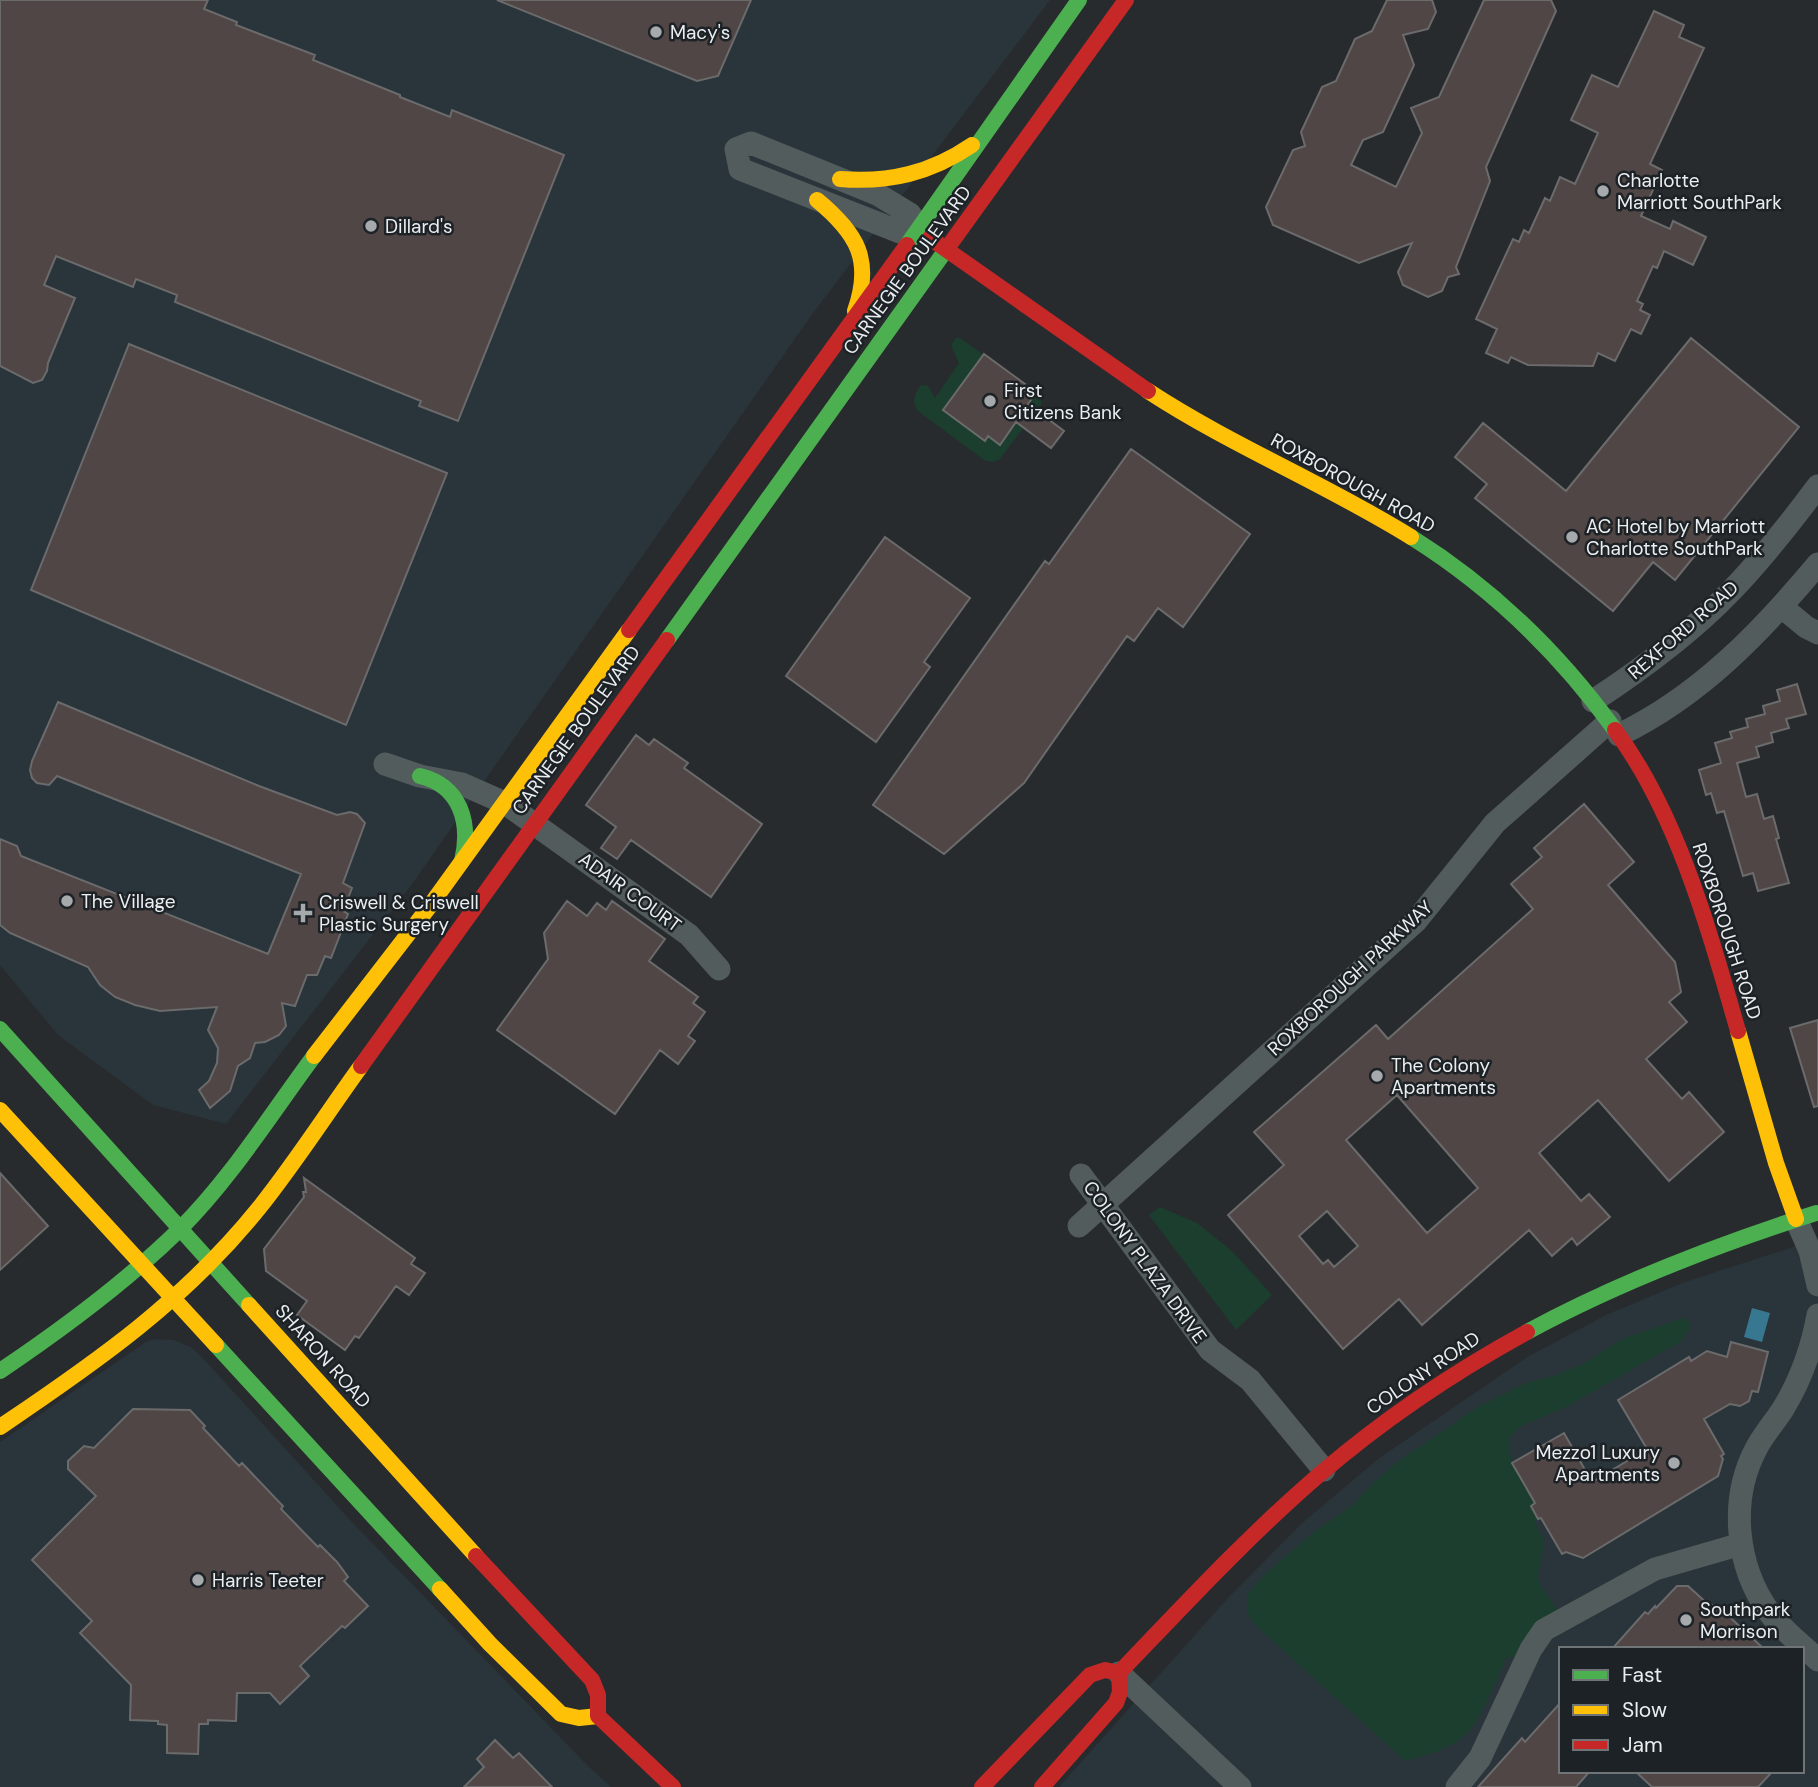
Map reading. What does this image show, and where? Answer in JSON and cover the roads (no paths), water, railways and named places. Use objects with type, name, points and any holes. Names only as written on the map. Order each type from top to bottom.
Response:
[{"type":"street","name":"CARNEGIE BOULEVARD","points":[[0,1371],[74,1321],[141,1265],[181,1228],[219,1185],[505,803],[918,230],[1079,0]]},
{"type":"street","name":"CARNEGIE BOULEVARD","points":[[0,1427],[110,1352],[172,1299],[210,1262],[277,1184],[1126,0]]},
{"type":"street","points":[[840,179],[884,181],[911,176],[952,158],[987,132]]},
{"type":"street","points":[[751,143],[840,179],[877,194],[904,209],[913,218],[918,230],[900,232],[740,169],[736,149],[751,143]]},
{"type":"street","points":[[817,200],[847,226],[859,248],[862,284],[850,323]]},
{"type":"street","name":"ROXBOROUGH ROAD","points":[[918,230],[1126,377],[1214,431],[1381,519],[1436,554],[1499,603],[1535,636],[1593,701],[1615,729],[1642,773],[1687,868],[1713,946],[1776,1162],[1796,1219]]},
{"type":"street","name":"REXFORD ROAD","points":[[1593,701],[1623,682],[1680,638],[1733,590],[1818,486]]},
{"type":"street","points":[[1615,729],[1653,717],[1704,681],[1758,632],[1818,564]]},
{"type":"street","points":[[1782,607],[1806,627],[1818,633]]},
{"type":"street","name":"ROXBOROUGH PARKWAY","points":[[1079,1226],[1416,921],[1495,823],[1615,729]]},
{"type":"street","name":"ADAIR COURT","points":[[385,764],[420,776],[462,784],[505,803],[689,935],[719,969]]},
{"type":"street","points":[[420,776],[439,782],[460,811],[467,841],[462,861]]},
{"type":"street","name":"SHARON ROAD","points":[[0,1028],[519,1604],[587,1674],[597,1690],[598,1716]]},
{"type":"street","points":[[0,1110],[490,1644],[558,1712],[574,1717],[598,1716],[673,1787]]},
{"type":"street","name":"COLONY PLAZA DRIVE","points":[[1081,1175],[1210,1350],[1250,1380],[1324,1470]]},
{"type":"street","name":"COLONY ROAD","points":[[1119,1673],[1196,1590],[1324,1470],[1430,1391],[1544,1322],[1677,1260],[1818,1212]]},
{"type":"street","points":[[1796,1219],[1810,1251],[1818,1285]]},
{"type":"street","points":[[1818,1315],[1810,1349],[1796,1384],[1751,1461],[1741,1498],[1741,1545],[1755,1587],[1770,1614],[1818,1660]]},
{"type":"street","points":[[1457,1787],[1480,1758],[1531,1649],[1544,1630],[1655,1569],[1741,1545]]},
{"type":"street","points":[[413,1560],[436,1562],[442,1567]]},
{"type":"street","points":[[982,1787],[1090,1675],[1105,1670],[1119,1673],[1240,1787]]},
{"type":"street","points":[[1042,1787],[1116,1703],[1121,1692],[1119,1673]]},
{"type":"street","points":[[564,1679],[587,1674]]},
{"type":"water","points":[[1752,1308],[1770,1313],[1762,1342],[1744,1337]]},
{"type":"place","name":"Macy's","points":[[656,32]]},
{"type":"place","name":"Charlotte Marriott SouthPark","points":[[1603,191]]},
{"type":"place","name":"Dillard's","points":[[371,226]]},
{"type":"place","name":"First Citizens Bank","points":[[990,401]]},
{"type":"place","name":"AC Hotel by Marriott Charlotte SouthPark","points":[[1572,537]]},
{"type":"place","name":"The Village","points":[[67,901]]},
{"type":"place","name":"Criswell & Criswell Plastic Surgery","points":[[303,913]]},
{"type":"place","name":"The Colony Apartments","points":[[1377,1076]]},
{"type":"place","name":"Mezzo1 Luxury Apartments","points":[[1674,1463]]},
{"type":"place","name":"Harris Teeter","points":[[198,1580]]},
{"type":"place","name":"Southpark Morrison","points":[[1686,1620]]}]
